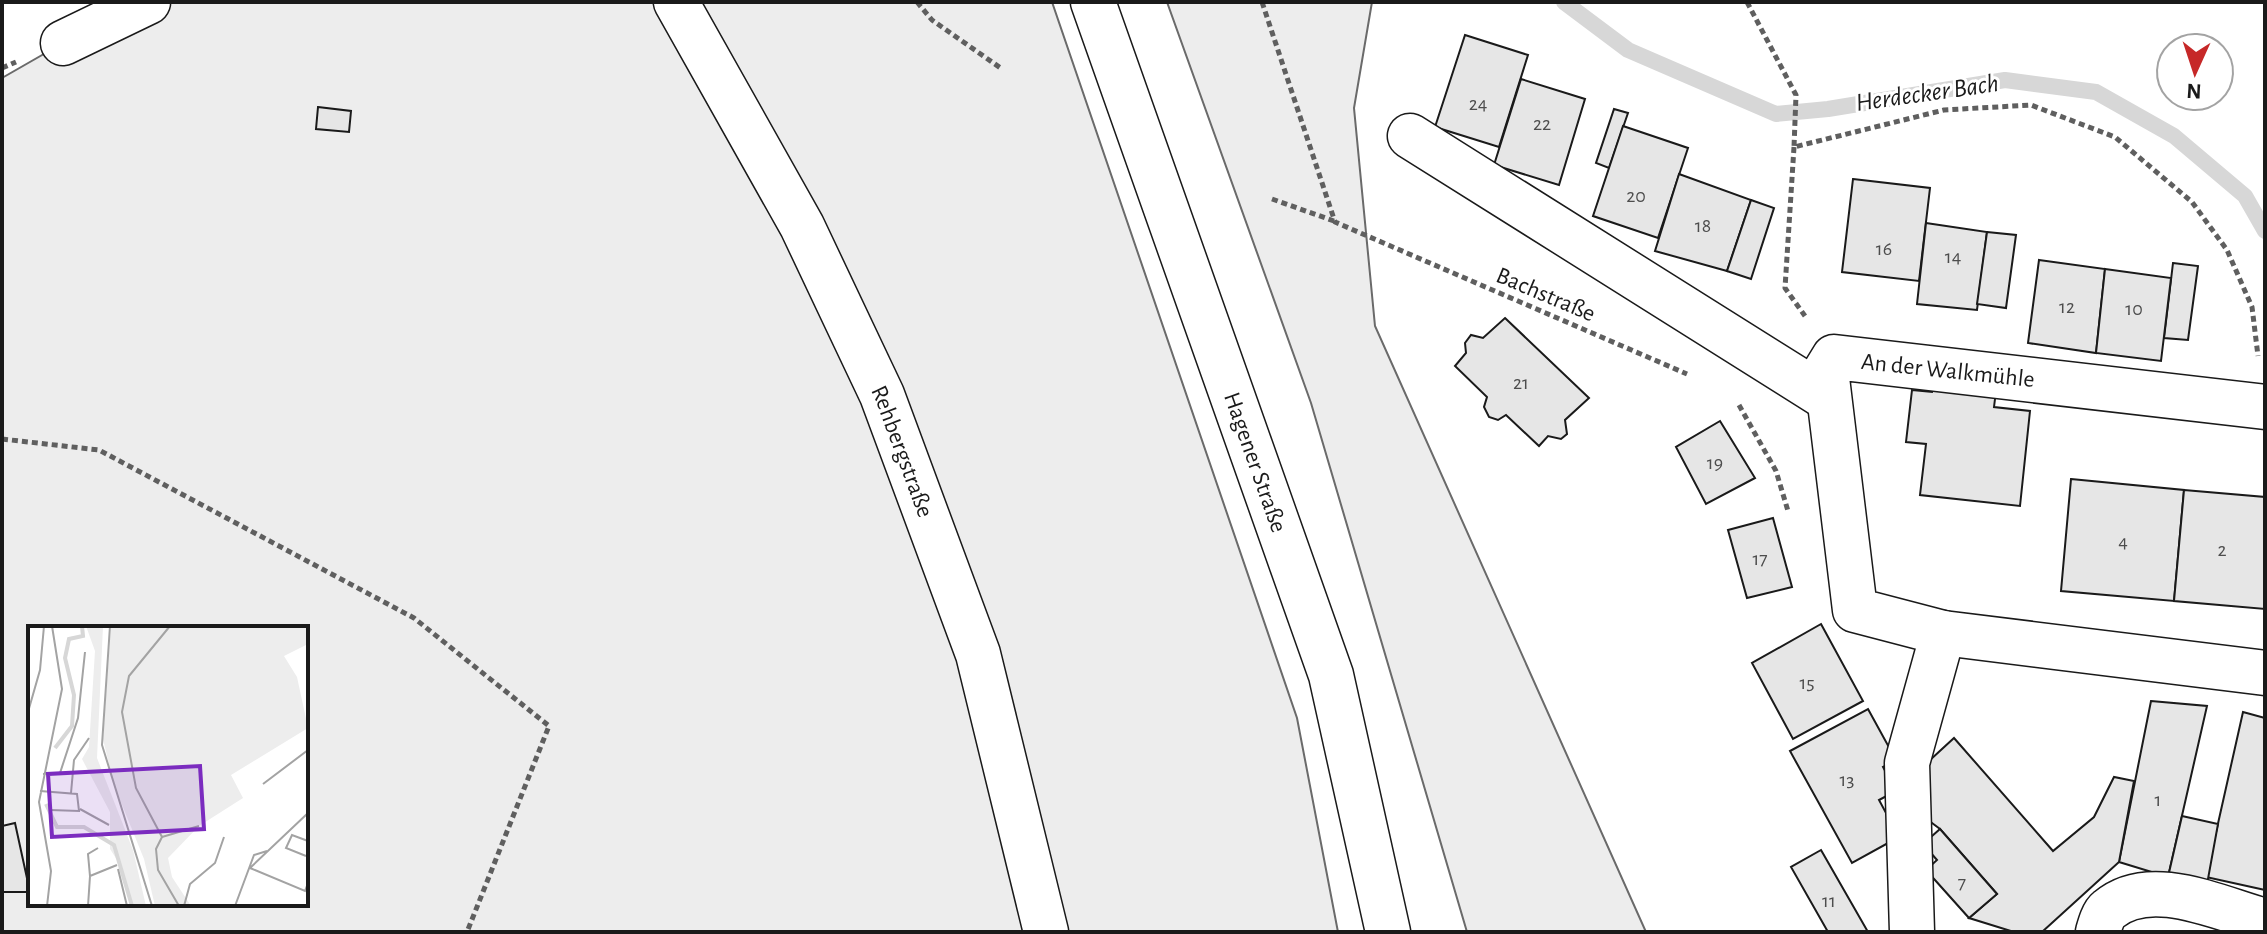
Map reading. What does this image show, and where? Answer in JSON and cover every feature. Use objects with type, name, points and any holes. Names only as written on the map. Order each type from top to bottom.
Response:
[{"type":"street","points":[[63,43],[148,2]]},
{"type":"street","name":"Rehbergstraße","points":[[676,2],[802,226],[882,395],[978,654],[1046,932]]},
{"type":"street","name":"Hagener Straße","points":[[1093,2],[1331,675],[1388,932]]},
{"type":"street","points":[[1410,136],[1830,378],[1855,610],[1943,633],[2265,673]]},
{"type":"street","name":"An der Walkmühle","points":[[1830,378],[2265,407]]},
{"type":"street","points":[[1912,932],[1907,763],[1943,633]]},
{"type":"street","points":[[2098,932],[2106,911],[2132,897],[2162,893],[2265,921]]},
{"type":"path","points":[[917,2],[932,20],[1002,69]]},
{"type":"path","points":[[1262,2],[1335,222]]},
{"type":"path","points":[[1747,2],[1796,95],[1785,288],[1830,378]]},
{"type":"path","points":[[1794,147],[1944,110],[2031,105],[2115,137],[2192,202],[2227,250],[2252,307],[2265,407]]},
{"type":"path","name":"Bachstraße","points":[[1272,199],[1335,222],[1700,380]]},
{"type":"path","points":[[1736,402],[1776,471],[1793,526]]},
{"type":"path","points":[[2,439],[99,450],[414,618],[549,726],[467,932]]},
{"type":"shaded area","points":[[105,2],[1052,2],[1297,718],[1338,932],[2,932],[2,78],[63,43]]},
{"type":"shaded area","points":[[1167,2],[1372,2],[1354,108],[1375,326],[1646,932],[1467,932],[1311,403]]},
{"type":"building","points":[[1465,35],[1528,55],[1499,147],[1435,127]]},
{"type":"building","points":[[1521,79],[1585,99],[1559,185],[1494,165]]},
{"type":"building","points":[[318,107],[351,111],[349,132],[316,129]]},
{"type":"building","points":[[1614,109],[1628,113],[1609,168],[1596,163]]},
{"type":"building","points":[[1623,126],[1688,148],[1658,238],[1593,216]]},
{"type":"building","points":[[1679,174],[1751,200],[1727,271],[1655,251]]},
{"type":"building","points":[[1853,179],[1930,188],[1919,281],[1842,272]]},
{"type":"building","points":[[1751,200],[1774,208],[1751,279],[1727,271]]},
{"type":"building","points":[[1926,223],[1987,232],[1977,310],[1917,304]]},
{"type":"building","points":[[1987,232],[2016,235],[2006,308],[1977,304]]},
{"type":"building","points":[[2039,260],[2105,269],[2096,353],[2028,343]]},
{"type":"building","points":[[2173,263],[2198,266],[2188,340],[2164,338]]},
{"type":"building","points":[[2105,269],[2171,278],[2161,361],[2096,353]]},
{"type":"building","points":[[1505,318],[1589,398],[1565,420],[1567,434],[1561,439],[1548,436],[1539,446],[1506,415],[1498,420],[1489,417],[1484,407],[1487,397],[1455,366],[1466,353],[1465,343],[1471,335],[1483,338]]},
{"type":"building","points":[[1933,384],[1996,391],[1994,407],[2030,411],[2020,506],[1920,495],[1926,444],[1906,442],[1912,390],[1932,392]]},
{"type":"building","points":[[1720,421],[1755,478],[1706,504],[1676,447]]},
{"type":"building","points":[[2071,479],[2184,490],[2174,601],[2061,591]]},
{"type":"building","points":[[2184,490],[2265,497],[2265,609],[2174,601]]},
{"type":"building","points":[[1773,518],[1792,587],[1747,598],[1728,530]]},
{"type":"building","points":[[1821,624],[1863,701],[1793,739],[1752,663]]},
{"type":"building","points":[[2151,701],[2207,706],[2168,877],[2119,862]]},
{"type":"building","points":[[1868,709],[1896,760],[1883,767],[1896,791],[1879,800],[1899,837],[1852,863],[1790,751]]},
{"type":"building","points":[[2243,712],[2265,718],[2265,890],[2206,877]]},
{"type":"building","points":[[1954,738],[2053,851],[2094,817],[2114,777],[2134,781],[2119,862],[2042,932],[2014,932],[1969,918],[1997,894],[1940,829],[1920,814],[1917,772]]},
{"type":"building","points":[[2182,816],[2218,824],[2206,890],[2168,877]]},
{"type":"building","points":[[15,823],[28,892],[2,892],[2,826]]},
{"type":"building","points":[[1940,829],[1997,894],[1969,918],[1926,870],[1937,860],[1923,844]]},
{"type":"building","points":[[1821,850],[1868,932],[1828,932],[1791,867]]},
{"type":"waterway","name":"Herdecker Bach","points":[[1564,2],[1628,50],[1776,114],[1828,109],[2005,80],[2096,92],[2174,136],[2245,196],[2265,231]]}]
